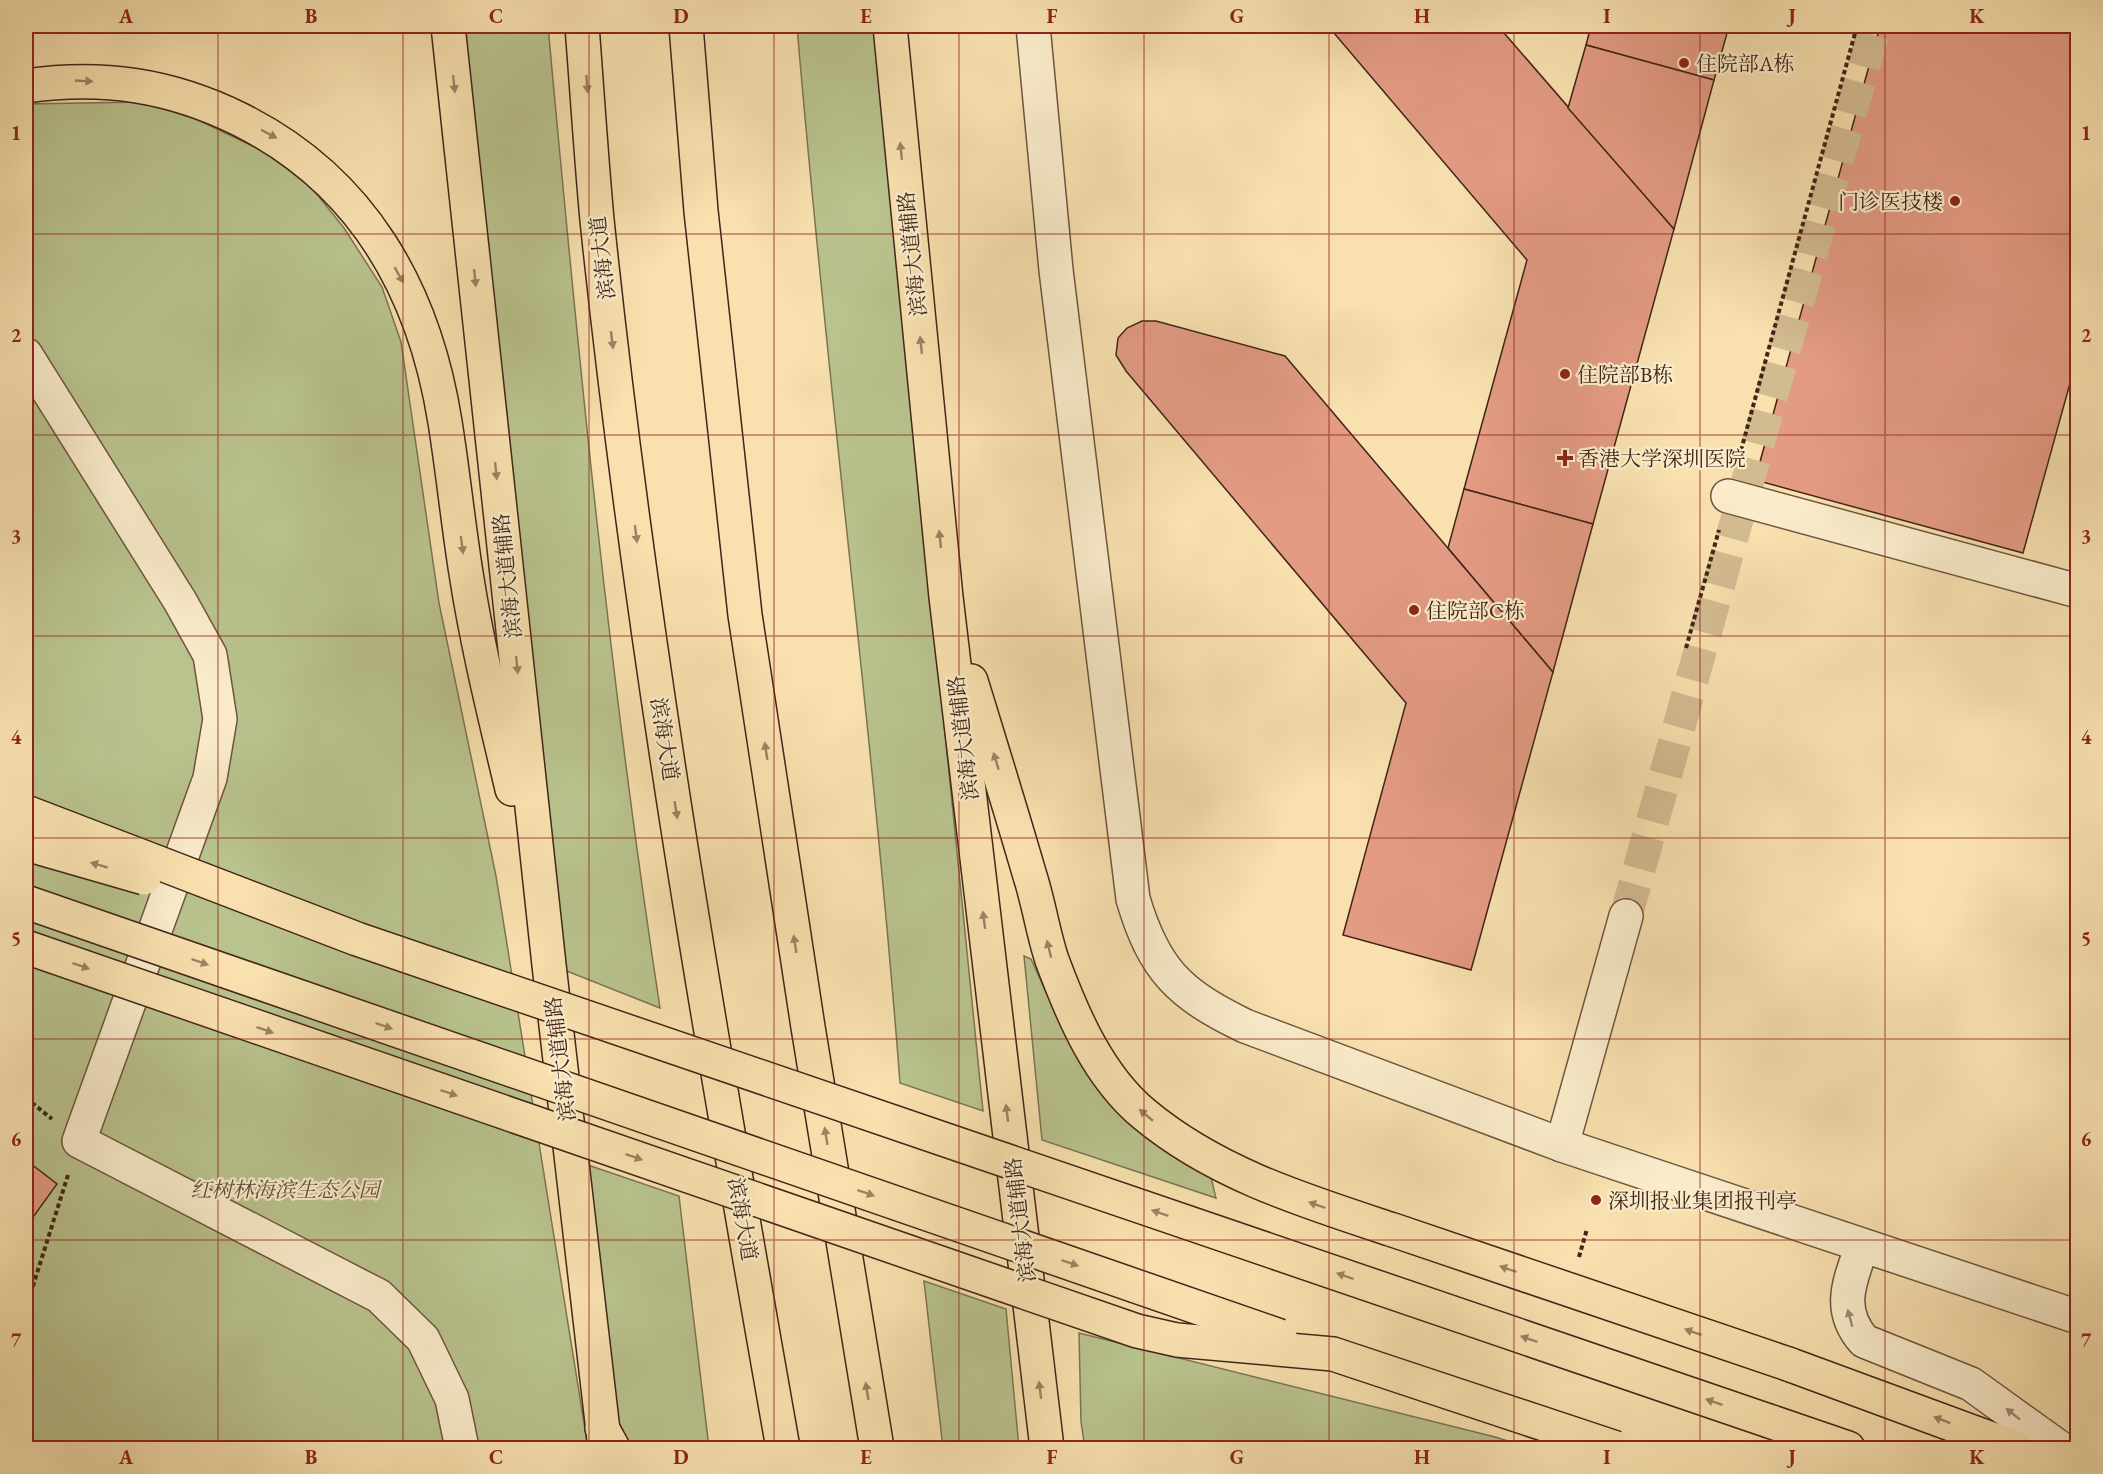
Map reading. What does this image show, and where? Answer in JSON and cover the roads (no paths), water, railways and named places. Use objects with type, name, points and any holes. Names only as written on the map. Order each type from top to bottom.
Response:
[{"type":"main road","name":"滨海大道辅路","points":[[448,26],[549,965],[607,1442]]},
{"type":"main road","name":"滨海大道","points":[[582,26],[597,219],[646,609],[710,1033],[783,1449]]},
{"type":"main road","points":[[686,26],[701,211],[746,615],[810,1038],[877,1449]]},
{"type":"main road","name":"滨海大道辅路","points":[[890,26],[946,597],[1047,1449]]},
{"type":"main road","points":[[26,86],[64,81],[136,84],[203,101],[276,137],[337,186],[378,236],[412,299],[430,354],[445,420],[477,637],[549,965]]},
{"type":"main road","points":[[946,597],[1034,889],[1052,958],[1081,1027],[1105,1072],[1142,1113],[1190,1148],[1289,1195],[1788,1364],[2016,1449]]},
{"type":"main road","points":[[26,812],[357,939],[1848,1449]]},
{"type":"main road","points":[[26,844],[357,939]]},
{"type":"main road","points":[[26,902],[1333,1354],[1616,1449]]},
{"type":"main road","points":[[26,947],[1137,1331],[1177,1340],[1333,1354]]},
{"type":"street","points":[[1033,26],[1065,342],[1133,899],[1143,934],[1159,964],[1180,986],[1211,1009],[1245,1026],[1562,1145],[2078,1317]]},
{"type":"street","points":[[26,355],[180,601],[210,656],[220,719],[207,789],[79,1141],[379,1296],[423,1339],[452,1400],[462,1449]]},
{"type":"street","points":[[1728,496],[2078,591]]},
{"type":"street","points":[[1562,1145],[1626,916]]},
{"type":"street","points":[[1862,1246],[1847,1293],[1847,1309],[1852,1328],[1864,1341],[1971,1384],[2060,1449]]},
{"type":"tunnel","points":[[1626,916],[1875,26]]},
{"type":"place","name":"住院部A栋","points":[[1684,63]]},
{"type":"place","name":"门诊医技楼","points":[[1955,201]]},
{"type":"place","name":"住院部B栋","points":[[1565,374]]},
{"type":"place","name":"香港大学深圳医院","points":[[1565,458]]},
{"type":"place","name":"住院部C栋","points":[[1414,610]]},
{"type":"place","name":"深圳报业集团报刊亭","points":[[1596,1200]]},
{"type":"park label","name":"红树林海滨生态公园","points":[[285,1189]]}]
